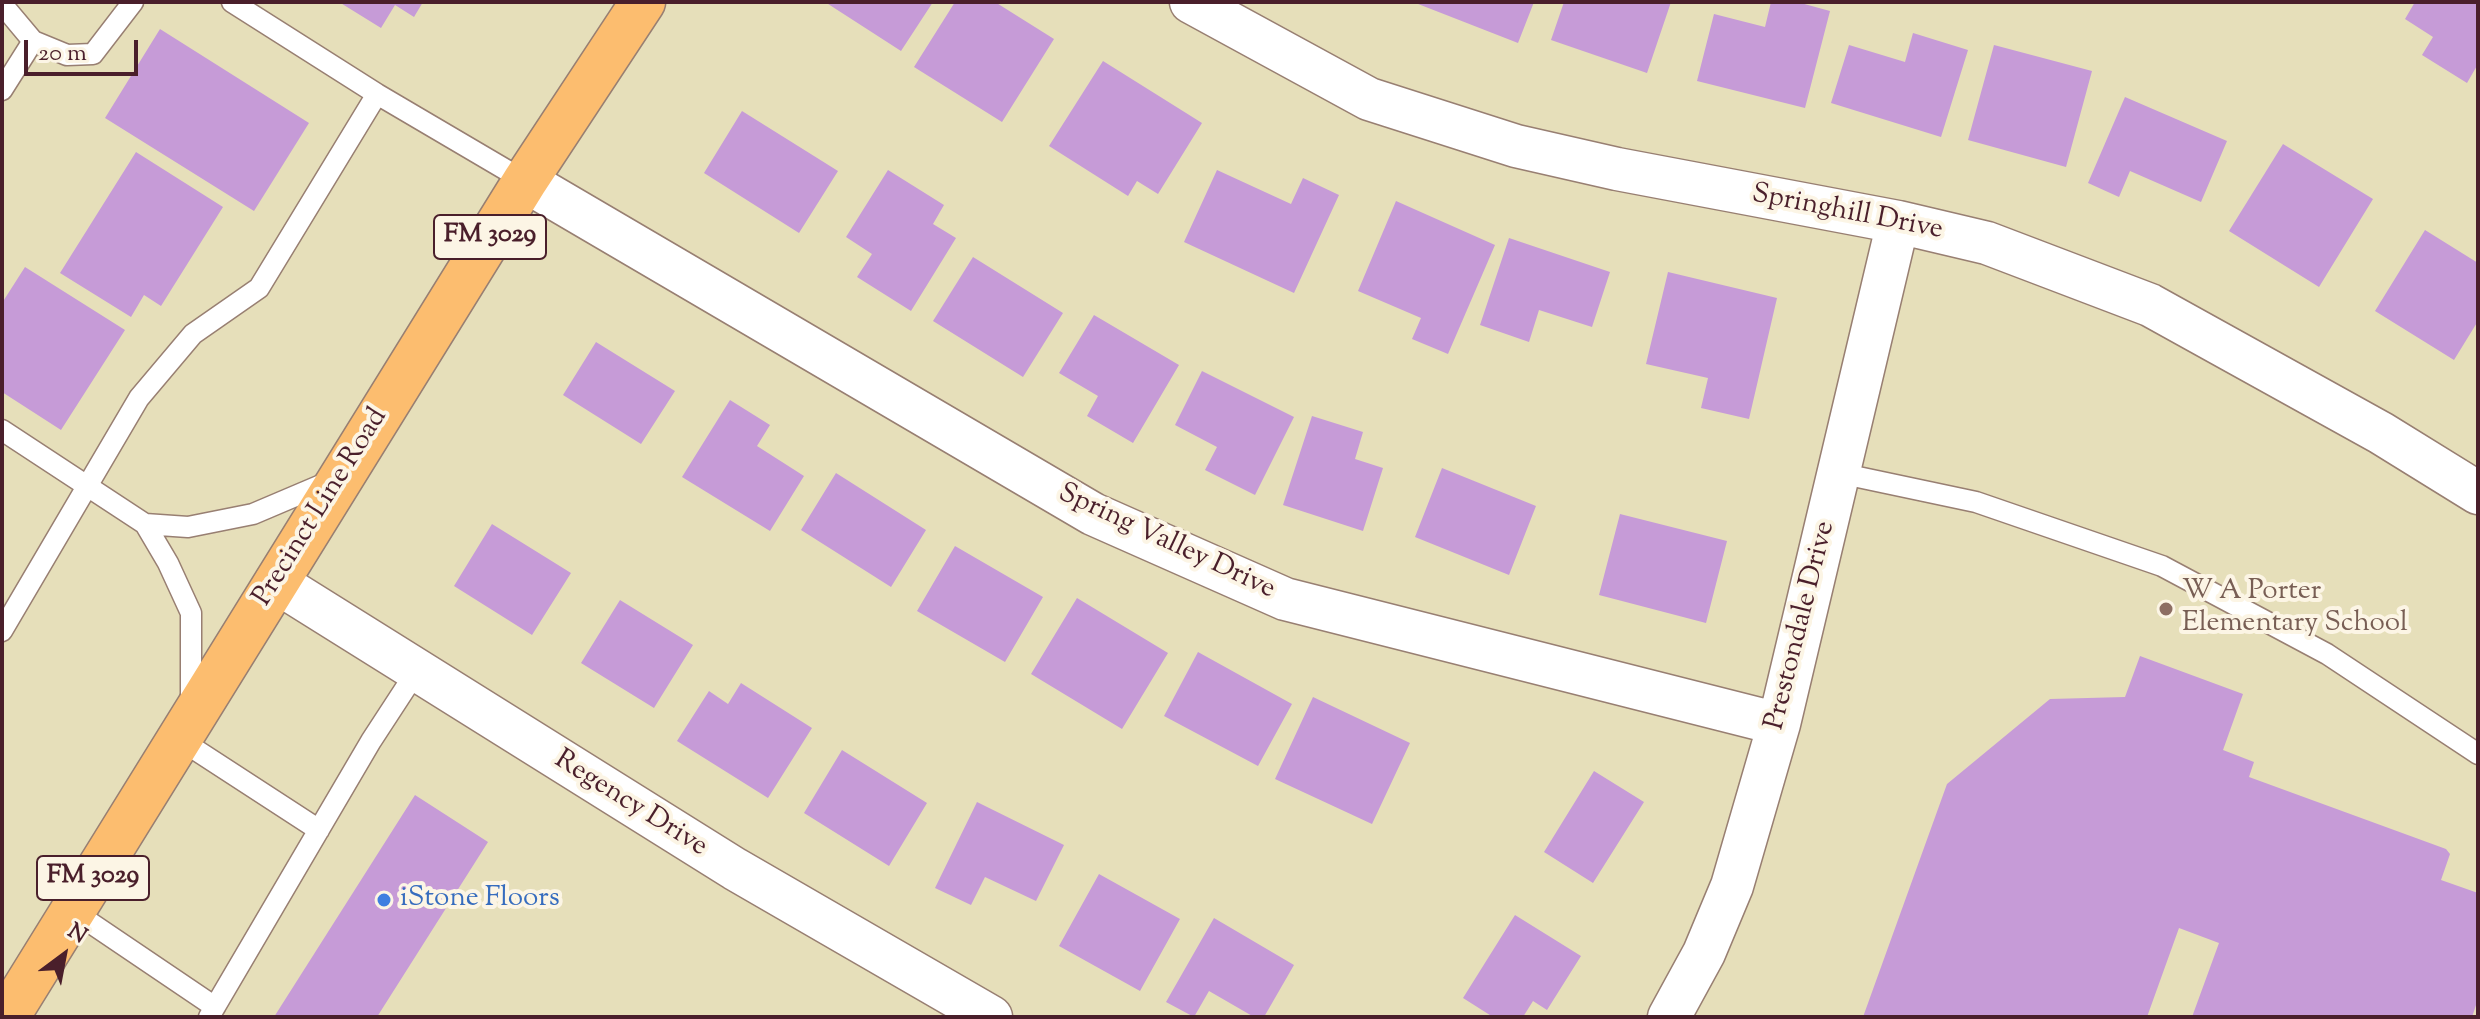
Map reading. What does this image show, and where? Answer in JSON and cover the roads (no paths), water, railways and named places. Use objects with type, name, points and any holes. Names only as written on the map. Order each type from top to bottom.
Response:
[{"type":"main road","name":"Precinct Line Road","points":[[13,1015],[73,911],[525,181],[643,2]]},
{"type":"street","name":"Springhill Drive","points":[[1191,2],[1369,99],[1516,146],[1617,169],[1898,222],[1987,243],[2150,305],[2381,433],[2478,493]]},
{"type":"street","name":"Spring Valley Drive","points":[[525,181],[1093,514],[1285,599],[1779,724]]},
{"type":"street","name":"Prestondale Drive","points":[[1669,1017],[1704,953],[1732,886],[1779,724],[1898,222]]},
{"type":"street","name":"Regency Drive","points":[[276,582],[722,861],[991,1017]]},
{"type":"lane","points":[[2,4],[33,41],[67,55],[93,54],[133,2]]},
{"type":"lane","points":[[232,2],[377,94],[525,181]]},
{"type":"lane","points":[[2,90],[33,41]]},
{"type":"lane","points":[[2,631],[139,398],[193,334],[259,288],[377,94]]},
{"type":"lane","points":[[2,430],[145,524],[168,563],[191,613],[185,730],[319,830]]},
{"type":"lane","points":[[1839,473],[1976,502],[2162,566],[2327,654],[2478,754]]},
{"type":"lane","points":[[145,524],[188,527],[253,514],[342,476]]},
{"type":"lane","points":[[73,911],[212,1012],[371,741],[416,672]]},
{"type":"place","name":"W A Porter Elementary School","points":[[2166,609]]},
{"type":"place","name":"iStone Floors","points":[[384,900]]}]
